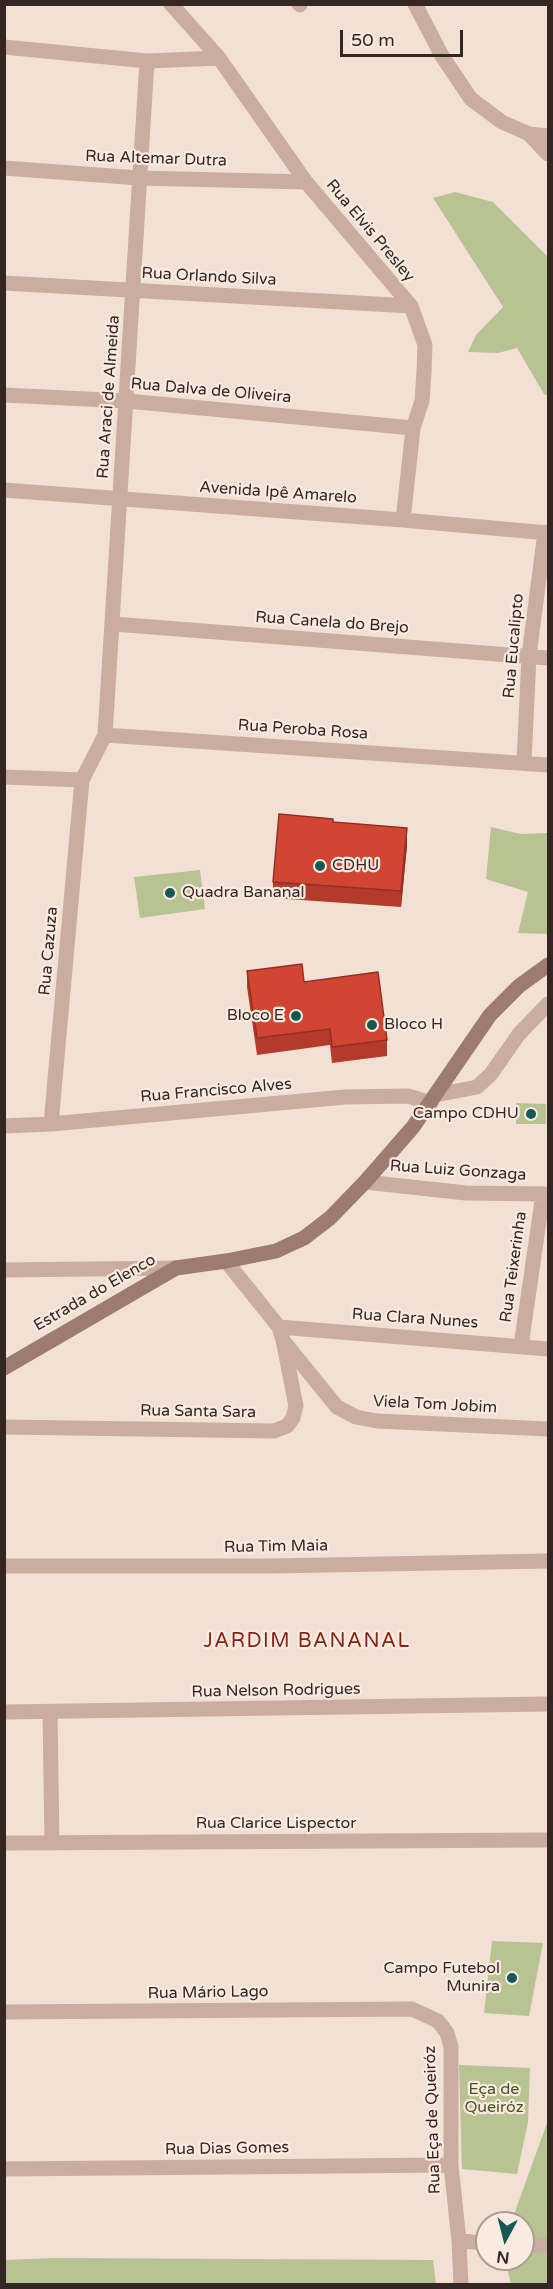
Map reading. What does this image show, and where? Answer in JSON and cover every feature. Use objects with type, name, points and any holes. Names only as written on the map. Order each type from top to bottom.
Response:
[{"type":"street","name":"Rua Elvis Presley","points":[[171,4],[219,58],[306,182],[411,306],[425,345],[422,401],[414,428],[403,520]]},
{"type":"street","points":[[415,4],[442,56],[471,99],[502,122],[529,135],[549,154]]},
{"type":"street","points":[[4,47],[147,60],[219,58]]},
{"type":"street","name":"Rua Araci de Almeida","points":[[105,735],[114,624],[147,60]]},
{"type":"street","points":[[529,135],[549,136]]},
{"type":"street","name":"Rua Altemar Dutra","points":[[4,168],[139,178],[306,182]]},
{"type":"street","name":"Rua Orlando Silva","points":[[4,283],[411,306]]},
{"type":"street","name":"Rua Dalva de Oliveira","points":[[4,395],[127,400],[414,428]]},
{"type":"street","name":"Avenida Ipê Amarelo","points":[[4,490],[547,533]]},
{"type":"street","name":"Rua Eucalipto","points":[[524,762],[529,656],[547,533]]},
{"type":"street","name":"Rua Canela do Brejo","points":[[114,624],[549,658]]},
{"type":"street","points":[[4,777],[82,780],[105,735]]},
{"type":"street","name":"Rua Peroba Rosa","points":[[105,735],[549,765]]},
{"type":"street","name":"Rua Cazuza","points":[[51,1124],[82,780]]},
{"type":"street","name":"Estrada do Elenco","points":[[4,1368],[176,1268],[226,1262],[276,1251],[304,1238],[330,1218],[413,1127],[490,1016],[519,986],[549,965]]},
{"type":"street","points":[[433,1099],[477,1087],[491,1074],[519,1034],[549,1004]]},
{"type":"street","name":"Rua Francisco Alves","points":[[4,1126],[51,1124],[345,1098],[408,1096],[433,1099]]},
{"type":"street","name":"Rua Luiz Gonzaga","points":[[365,1182],[466,1193],[546,1194]]},
{"type":"street","name":"Rua Teixerinha","points":[[521,1346],[546,1194]]},
{"type":"street","name":"Viela Tom Jobim","points":[[226,1262],[337,1407],[356,1417],[377,1421],[549,1429]]},
{"type":"street","points":[[4,1270],[176,1268]]},
{"type":"street","name":"Rua Clara Nunes","points":[[281,1334],[549,1349]]},
{"type":"street","name":"Rua Santa Sara","points":[[4,1427],[274,1431],[287,1426],[294,1418],[296,1406],[281,1334]]},
{"type":"street","name":"Rua Tim Maia","points":[[4,1566],[271,1566],[549,1561]]},
{"type":"street","name":"Rua Nelson Rodrigues","points":[[4,1712],[549,1704]]},
{"type":"street","points":[[50,1713],[52,1843]]},
{"type":"street","name":"Rua Clarice Lispector","points":[[4,1843],[549,1840]]},
{"type":"street","name":"Rua Mário Lago","points":[[4,2012],[412,2009]]},
{"type":"street","name":"Rua Eça de Queiróz","points":[[412,2009],[438,2021],[447,2033],[451,2047],[451,2165],[461,2284]]},
{"type":"street","name":"Rua Dias Gomes","points":[[4,2169],[451,2165]]},
{"type":"street","points":[[459,2241],[475,2242]]},
{"type":"green space","points":[[455,192],[493,202],[548,257],[548,396],[544,394],[517,348],[498,353],[468,352],[476,335],[503,307],[433,198]]},
{"type":"green space","points":[[491,827],[520,834],[548,833],[548,934],[518,933],[528,892],[486,879]]},
{"type":"green space","name":"Quadra Bananal","points":[[200,870],[205,909],[140,918],[134,877]]},
{"type":"green space","name":"Campo CDHU","points":[[516,1103],[546,1104],[546,1124],[516,1124]]},
{"type":"green space","name":"Campo Futebol Munira","points":[[492,1941],[543,1943],[529,2016],[484,2013]]},
{"type":"green space","name":"Eça de Queiróz","points":[[459,2065],[530,2068],[528,2122],[517,2174],[462,2169]]},
{"type":"green space","points":[[548,2120],[548,2284],[511,2284],[508,2271],[535,2271],[535,2211],[515,2211]]},
{"type":"green space","points":[[55,2258],[433,2260],[436,2284],[5,2284],[5,2260]]},
{"type":"building","points":[[279,814],[333,819],[333,822],[407,828],[401,891],[273,882]]},
{"type":"building","points":[[302,964],[304,982],[378,972],[387,1040],[332,1047],[330,1029],[257,1038],[247,971]]},
{"type":"place","name":"CDHU","points":[[320,866]]},
{"type":"place","name":"Quadra Bananal","points":[[170,893]]},
{"type":"place","name":"Bloco E","points":[[296,1016]]},
{"type":"place","name":"Bloco H","points":[[372,1025]]},
{"type":"place","name":"Campo CDHU","points":[[531,1114]]},
{"type":"place","name":"Campo Futebol Munira","points":[[512,1978]]},
{"type":"district","name":"JARDIM BANANAL","points":[[307,1642]]}]
